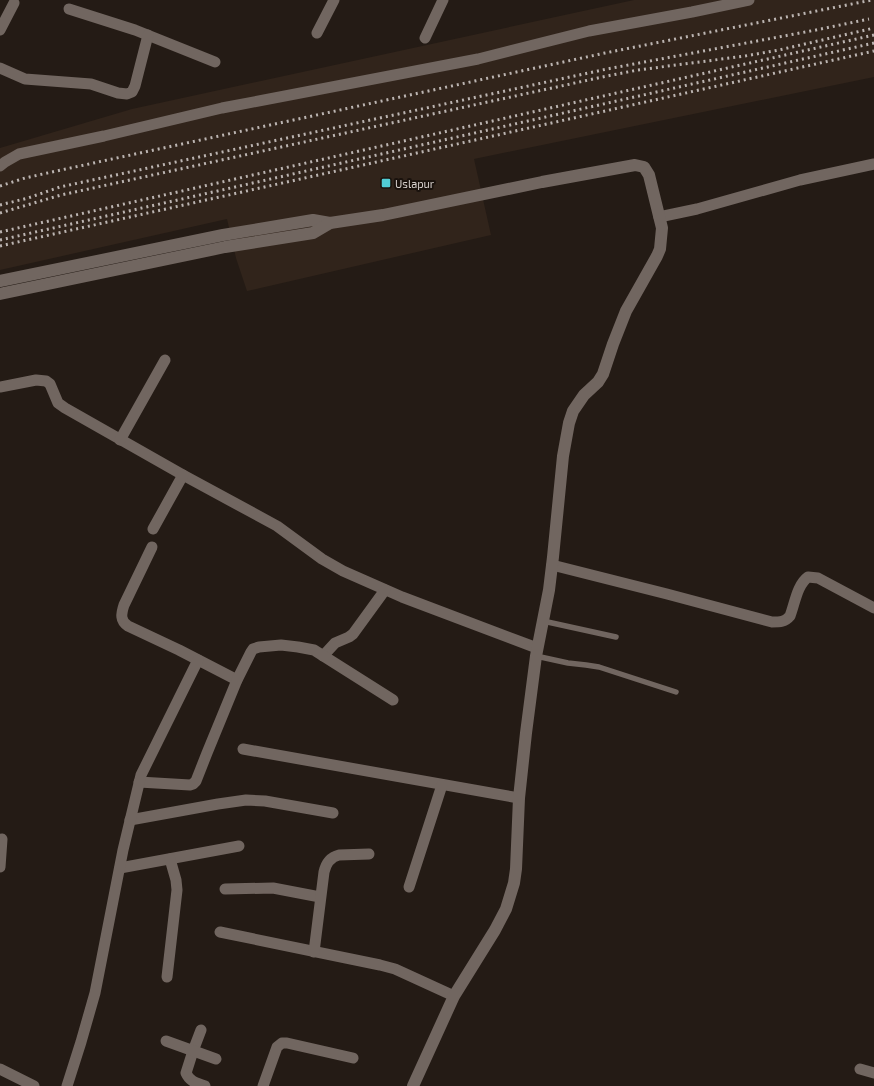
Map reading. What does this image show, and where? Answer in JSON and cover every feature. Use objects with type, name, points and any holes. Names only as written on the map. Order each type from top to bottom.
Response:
[{"type":"street","points":[[317,33],[334,0]]},
{"type":"street","points":[[425,38],[443,0]]},
{"type":"street","points":[[0,166],[19,154],[104,136],[222,108],[478,59],[589,32],[749,0]]},
{"type":"street","points":[[0,30],[14,3]]},
{"type":"street","points":[[69,9],[148,35],[216,62]]},
{"type":"street","points":[[0,68],[25,79],[85,83],[127,94],[132,92],[134,89],[148,35]]},
{"type":"street","points":[[661,222],[697,209],[800,180],[874,164]]},
{"type":"street","points":[[0,281],[224,241],[313,233],[330,223],[383,215],[534,183],[635,165],[644,167],[649,175],[661,222],[660,248],[626,311],[603,374],[598,382],[584,395],[572,411],[569,423],[563,456],[549,590],[537,652],[526,733],[519,798],[514,883],[506,909],[495,930],[454,996],[413,1086]]},
{"type":"street","points":[[0,294],[224,241]]},
{"type":"street","points":[[120,440],[165,360]]},
{"type":"street","points":[[0,387],[36,380],[46,381],[50,384],[58,403],[120,440],[278,526],[322,559],[343,571],[385,590],[537,652]]},
{"type":"street","points":[[153,530],[183,475]]},
{"type":"street","points":[[152,548],[124,605],[122,612],[125,624],[237,680]]},
{"type":"street","points":[[552,565],[772,622],[783,622],[787,620],[790,616],[800,586],[808,576],[818,578],[874,608]]},
{"type":"street","points":[[324,656],[335,643],[353,634],[385,590]]},
{"type":"street","points":[[140,782],[190,785],[195,783],[198,779],[207,752],[237,680],[251,652],[259,647],[280,645],[314,650],[393,700]]},
{"type":"street","points":[[67,1086],[76,1061],[95,993],[130,820],[141,775],[198,660]]},
{"type":"street","points":[[243,749],[519,798]]},
{"type":"street","points":[[409,887],[442,785]]},
{"type":"street","points":[[130,820],[246,800],[265,801],[333,813]]},
{"type":"street","points":[[0,867],[2,839]]},
{"type":"street","points":[[120,868],[239,846]]},
{"type":"street","points":[[314,952],[325,867],[334,856],[369,854]]},
{"type":"street","points":[[166,977],[177,890],[176,880],[170,859]]},
{"type":"street","points":[[225,889],[257,887],[273,888],[320,897]]},
{"type":"street","points":[[220,932],[395,969],[454,996]]},
{"type":"street","points":[[201,1030],[186,1073],[193,1082],[205,1086]]},
{"type":"street","points":[[166,1041],[216,1060]]},
{"type":"street","points":[[263,1086],[277,1047],[282,1043],[353,1058]]},
{"type":"street","points":[[0,1069],[34,1086]]},
{"type":"street","points":[[860,1069],[874,1073]]},
{"type":"lane","points":[[543,621],[616,637]]},
{"type":"lane","points":[[537,652],[568,664],[599,667],[676,692]]},
{"type":"shaded area","points":[[634,0],[874,0],[874,77],[474,159],[491,235],[247,291],[236,258],[227,219],[0,270],[0,148],[132,109]]},
{"type":"railway","points":[[0,186],[25,178],[61,170],[605,53],[872,0]]},
{"type":"railway","points":[[0,205],[28,198],[60,187],[607,69],[869,19]]},
{"type":"railway","points":[[0,213],[61,195],[607,76],[638,70],[779,50],[874,28]]},
{"type":"railway","points":[[0,232],[874,35]]},
{"type":"railway","points":[[0,240],[874,43]]},
{"type":"railway","points":[[0,246],[874,51]]},
{"type":"place","name":"Uslapur","points":[[386,183]]}]
